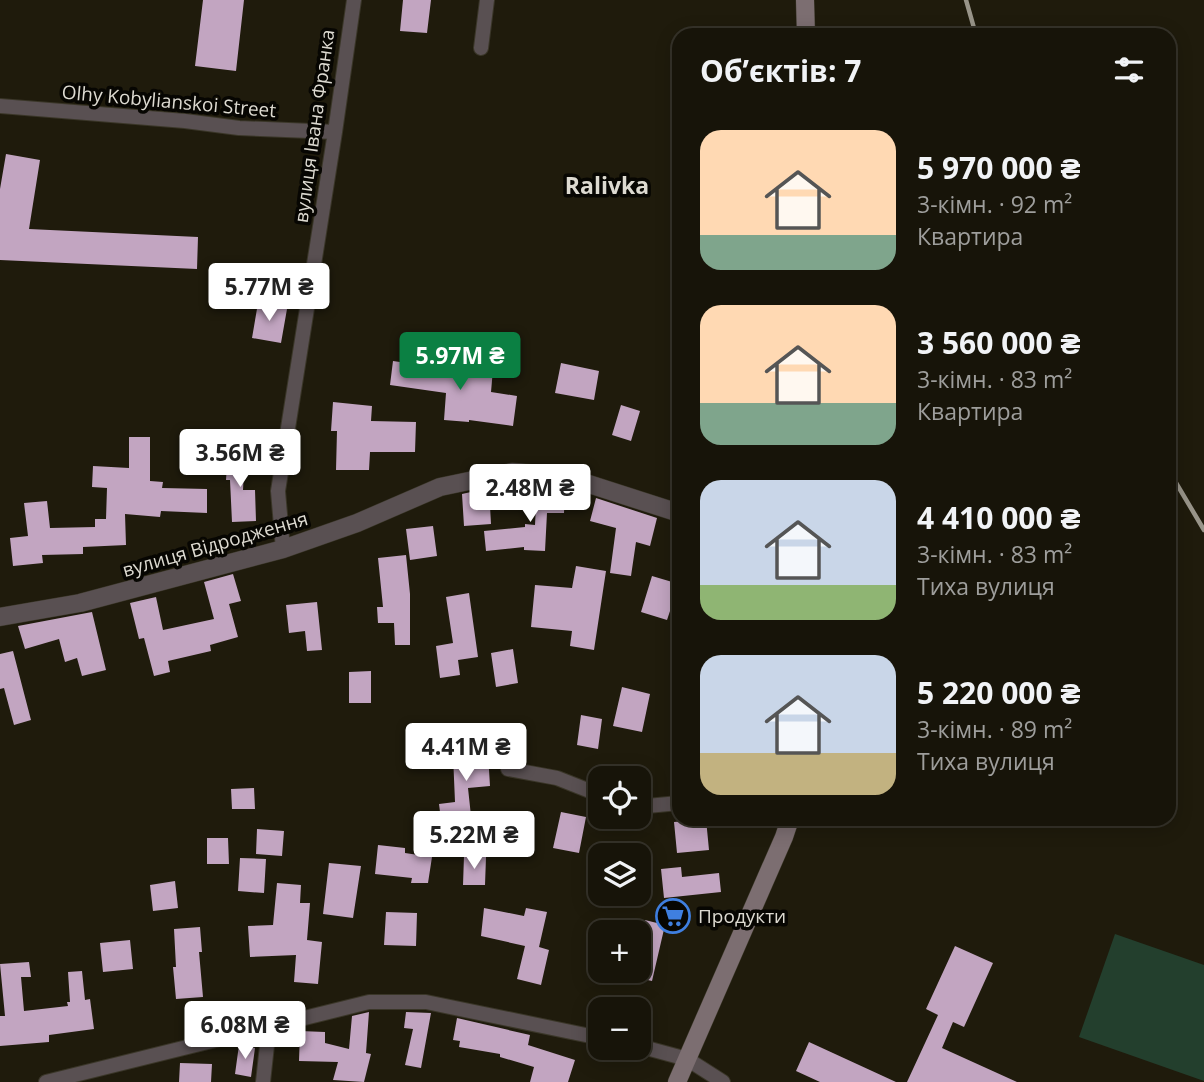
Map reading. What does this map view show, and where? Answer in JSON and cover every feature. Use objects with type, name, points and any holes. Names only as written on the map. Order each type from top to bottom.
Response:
[{"type":"main road","points":[[805,0],[806,28]]},
{"type":"main road","points":[[677,1082],[788,826]]},
{"type":"street","name":"вулиця Івана Франка","points":[[283,549],[278,491],[354,0]]},
{"type":"street","points":[[481,48],[487,0]]},
{"type":"street","name":"Olhy Kobylianskoi Street","points":[[0,106],[239,128],[335,132]]},
{"type":"street","name":"вулиця Відродження","points":[[0,617],[80,603],[283,549],[357,523],[440,487],[512,472],[564,477],[672,511]]},
{"type":"street","points":[[508,769],[556,778],[588,790]]},
{"type":"street","points":[[651,804],[672,803]]},
{"type":"street","points":[[46,1082],[369,1002],[426,1002],[588,1036]]},
{"type":"street","points":[[263,1082],[269,1027]]},
{"type":"street","points":[[651,1049],[687,1059],[723,1082]]},
{"type":"green space","points":[[1115,934],[1204,965],[1204,1081],[1079,1037]]},
{"type":"building","points":[[203,0],[244,0],[236,71],[195,66]]},
{"type":"building","points":[[403,0],[431,0],[427,33],[400,31]]},
{"type":"building","points":[[6,154],[40,160],[29,229],[198,237],[197,269],[0,260],[0,189]]},
{"type":"building","points":[[258,303],[287,309],[281,343],[252,338]]},
{"type":"building","points":[[393,361],[448,369],[448,365],[493,369],[491,392],[517,396],[513,426],[469,420],[444,420],[446,393],[390,385]]},
{"type":"building","points":[[561,363],[599,371],[594,400],[555,393]]},
{"type":"building","points":[[333,402],[372,406],[371,421],[416,422],[415,452],[370,452],[369,470],[336,470],[337,431],[331,431]]},
{"type":"building","points":[[621,405],[640,411],[631,441],[612,435]]},
{"type":"building","points":[[129,437],[150,437],[150,481],[163,482],[162,488],[207,489],[207,513],[161,511],[160,517],[125,514],[126,545],[83,547],[83,554],[42,555],[43,563],[13,566],[10,538],[28,536],[24,503],[47,501],[50,528],[95,527],[95,519],[106,519],[107,488],[92,487],[93,466],[129,468]]},
{"type":"building","points":[[228,450],[245,451],[243,490],[255,490],[256,521],[232,522],[230,480],[226,480]]},
{"type":"building","points":[[537,485],[565,488],[564,513],[547,513],[545,551],[524,550],[524,547],[486,551],[484,531],[525,527],[525,524],[535,525]]},
{"type":"building","points":[[489,488],[491,524],[464,526],[462,494]]},
{"type":"building","points":[[596,498],[657,518],[650,546],[636,542],[631,576],[610,573],[616,528],[590,521]]},
{"type":"building","points":[[433,526],[437,556],[410,560],[406,529]]},
{"type":"building","points":[[406,555],[410,594],[410,645],[395,645],[394,623],[378,623],[377,607],[383,607],[378,558]]},
{"type":"building","points":[[576,566],[606,571],[594,650],[570,646],[572,631],[531,627],[535,585],[572,588]]},
{"type":"building","points":[[233,574],[241,601],[229,604],[238,637],[210,645],[211,651],[168,661],[170,672],[154,676],[144,638],[139,639],[130,603],[156,597],[163,630],[214,619],[204,582]]},
{"type":"building","points":[[652,576],[672,582],[672,605],[667,620],[641,612]]},
{"type":"building","points":[[469,593],[478,657],[458,660],[460,675],[440,678],[436,646],[453,643],[446,597]]},
{"type":"building","points":[[317,602],[322,650],[307,651],[305,631],[289,633],[286,605]]},
{"type":"building","points":[[92,612],[106,670],[82,676],[77,658],[65,662],[59,639],[25,649],[18,626]]},
{"type":"building","points":[[513,649],[518,683],[496,687],[491,653]]},
{"type":"building","points":[[13,651],[31,720],[14,725],[4,688],[0,689],[0,654]]},
{"type":"building","points":[[371,671],[371,703],[349,703],[349,672]]},
{"type":"building","points":[[622,687],[650,694],[642,732],[613,726]]},
{"type":"building","points":[[581,715],[602,719],[598,749],[577,745]]},
{"type":"building","points":[[488,753],[490,786],[468,788],[471,816],[441,820],[439,804],[455,802],[453,755]]},
{"type":"building","points":[[254,788],[255,809],[232,809],[231,789]]},
{"type":"building","points":[[561,812],[586,817],[579,853],[553,848]]},
{"type":"building","points":[[674,826],[707,826],[709,850],[677,853]]},
{"type":"building","points":[[257,829],[284,831],[282,856],[256,854]]},
{"type":"building","points":[[207,838],[228,838],[229,864],[207,864]]},
{"type":"building","points":[[378,845],[405,848],[405,853],[432,857],[428,883],[411,883],[412,878],[375,874]]},
{"type":"building","points":[[464,856],[486,857],[485,885],[463,885]]},
{"type":"building","points":[[240,858],[266,859],[264,893],[238,891]]},
{"type":"building","points":[[329,863],[361,866],[353,918],[323,914]]},
{"type":"building","points":[[681,867],[682,877],[719,873],[721,892],[664,898],[661,869]]},
{"type":"building","points":[[175,881],[178,908],[153,911],[150,885]]},
{"type":"building","points":[[277,883],[301,885],[300,903],[310,903],[307,940],[322,942],[318,984],[294,982],[296,955],[250,957],[248,926],[273,925]]},
{"type":"building","points":[[484,908],[524,916],[526,908],[547,912],[539,947],[549,950],[541,985],[517,979],[525,946],[481,936]]},
{"type":"building","points":[[386,912],[417,913],[416,946],[384,945]]},
{"type":"building","points":[[651,922],[665,925],[651,981]]},
{"type":"building","points":[[200,927],[203,997],[176,999],[174,929]]},
{"type":"building","points":[[130,940],[133,969],[103,972],[100,943]]},
{"type":"building","points":[[955,946],[993,963],[964,1027],[953,1022],[942,1048],[1017,1082],[907,1082],[938,1015],[926,1009]]},
{"type":"building","points":[[29,962],[31,977],[21,977],[24,1011],[68,1006],[68,972],[82,971],[85,1000],[90,999],[94,1029],[49,1035],[49,1042],[0,1046],[0,1016],[5,1016],[0,964]]},
{"type":"building","points":[[369,1012],[366,1053],[371,1054],[364,1082],[333,1080],[338,1062],[299,1061],[300,1031],[325,1032],[325,1043],[349,1049],[352,1016]]},
{"type":"building","points":[[406,1012],[431,1013],[421,1068],[405,1065],[413,1029],[404,1028]]},
{"type":"building","points":[[457,1018],[530,1035],[528,1045],[575,1060],[568,1082],[530,1082],[534,1067],[500,1057],[500,1054],[459,1047],[460,1041],[453,1040]]},
{"type":"building","points":[[809,1042],[896,1082],[820,1082],[796,1071]]},
{"type":"building","points":[[239,1045],[255,1048],[251,1077],[235,1074]]},
{"type":"building","points":[[180,1063],[212,1064],[211,1082],[179,1082]]},
{"type":"railway","points":[[966,0],[974,28]]},
{"type":"railway","points":[[1176,483],[1204,530]]},
{"type":"place","name":"Продукти","points":[[673,916]]},
{"type":"district","name":"Ralivka","points":[[607,186]]}]
